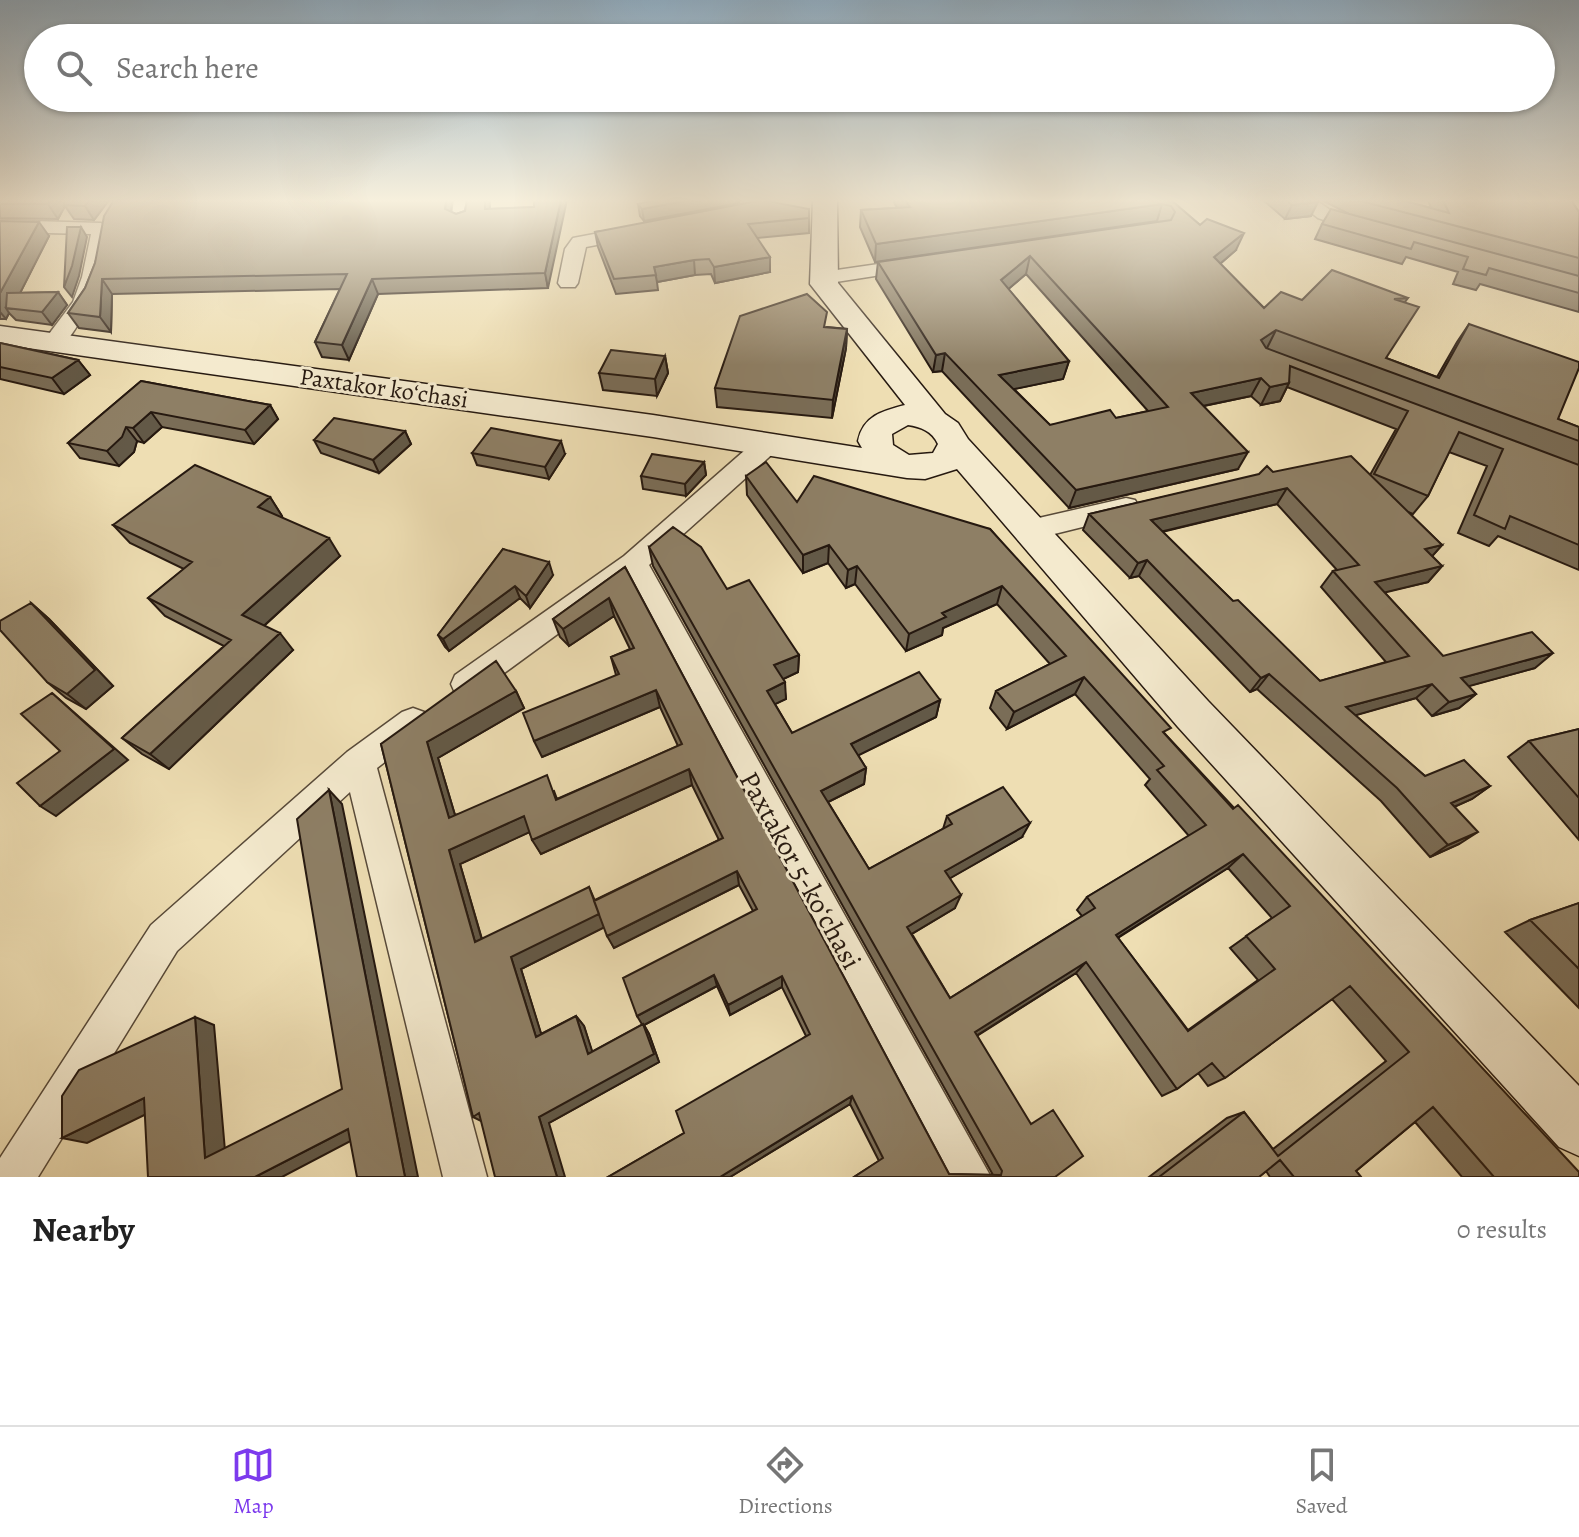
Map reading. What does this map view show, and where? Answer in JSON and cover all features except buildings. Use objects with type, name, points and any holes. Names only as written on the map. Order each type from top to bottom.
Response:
[{"type":"main road","points":[[824,255],[823,278],[829,292],[943,432],[1193,714],[1579,1127]]},
{"type":"main road","points":[[861,332],[883,398],[892,448],[1030,530]]},
{"type":"main road","name":"Paxtakor koʻchasi","points":[[0,335],[769,443],[852,460],[892,448]]},
{"type":"main road","points":[[892,448],[907,415],[943,432]]},
{"type":"main road","points":[[892,448],[945,461],[943,432]]},
{"type":"street","points":[[54,342],[79,314],[89,292],[96,255]]},
{"type":"street","points":[[568,283],[573,255]]},
{"type":"street","points":[[823,278],[929,263]]},
{"type":"street","points":[[13,1177],[164,938],[359,762],[634,563],[769,443]]},
{"type":"street","points":[[1030,530],[1150,502]]},
{"type":"street","name":"Paxtakor 5-koʻchasi","points":[[634,563],[969,1177]]},
{"type":"street","points":[[359,762],[465,1177]]}]
